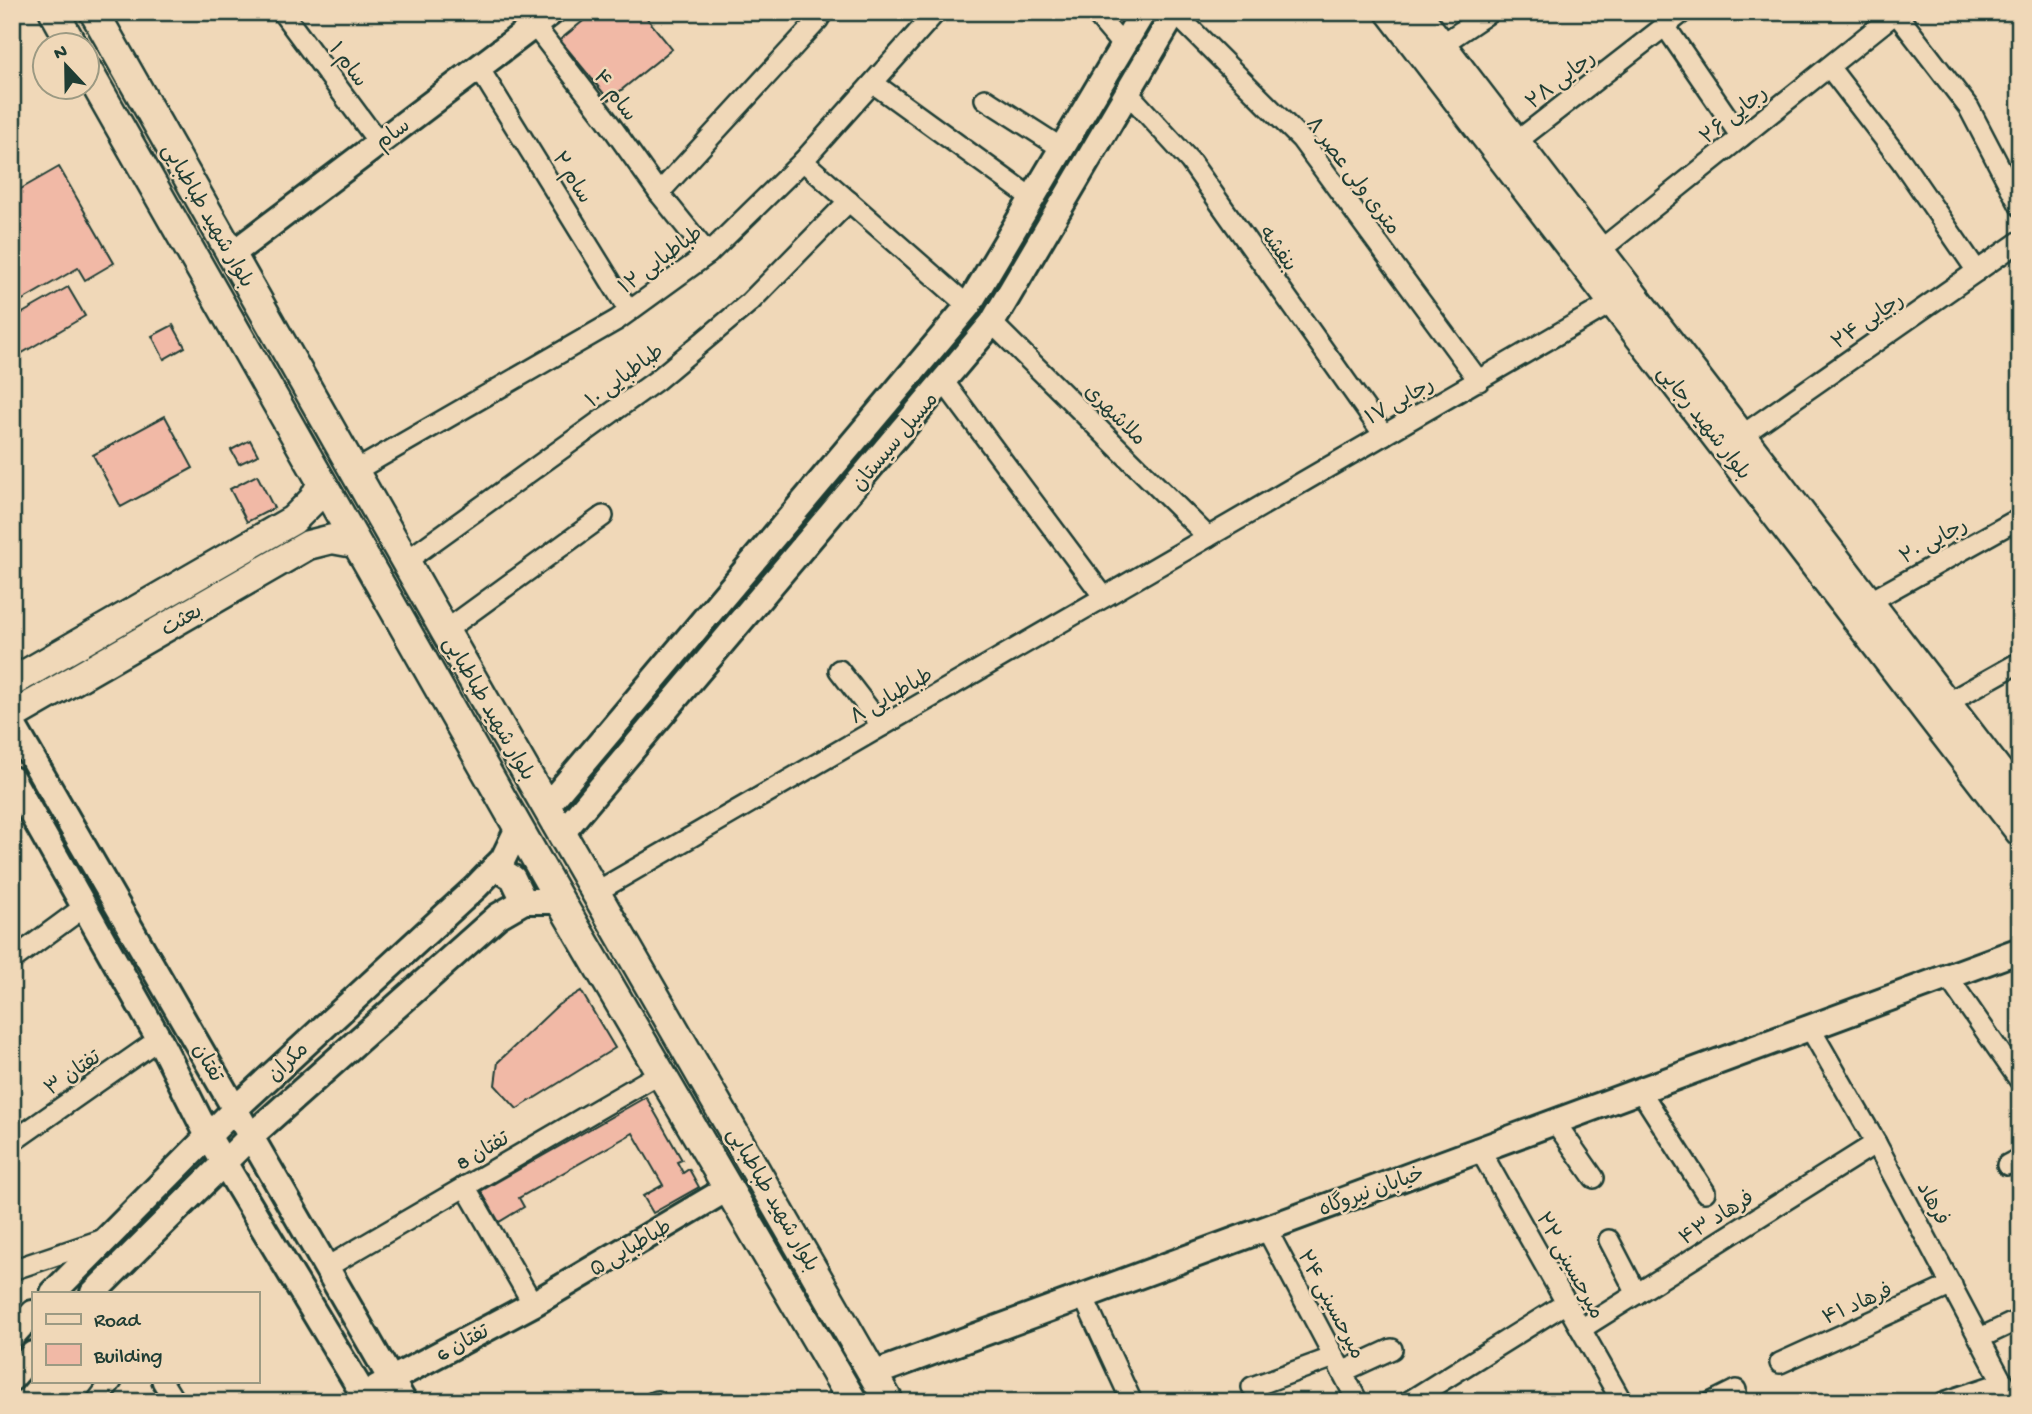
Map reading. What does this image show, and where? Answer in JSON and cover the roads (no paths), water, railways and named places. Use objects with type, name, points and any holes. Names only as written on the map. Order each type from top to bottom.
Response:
[{"type":"main road","points":[[54,12],[65,32]]},
{"type":"main road","name":"بلوار شهید طباطبایی","points":[[94,12],[445,631],[889,1402]]},
{"type":"main road","name":"بلوار شهید رجایی","points":[[1390,12],[1613,302],[1869,602],[2020,799]]},
{"type":"main road","name":"بلوار شهید رجایی","points":[[1416,12],[1599,250],[1733,442],[2020,832]]},
{"type":"main road","name":"بلوار شهید طباطبایی","points":[[102,96],[416,651],[853,1402]]},
{"type":"main road","name":"بعثت","points":[[12,682],[293,520],[313,500],[321,485]]},
{"type":"main road","points":[[293,520],[308,545]]},
{"type":"main road","name":"بعثت","points":[[12,716],[308,545],[332,539],[355,543]]},
{"type":"main road","points":[[416,651],[445,631]]},
{"type":"street","name":"سام ۱","points":[[282,12],[379,143]]},
{"type":"street","points":[[659,193],[823,12]]},
{"type":"street","name":"طباطبایی ۱۲","points":[[355,471],[629,311],[708,254],[803,161],[936,12]]},
{"type":"street","points":[[1094,12],[1123,46]]},
{"type":"street","name":"مسیل سیستان","points":[[547,806],[968,306],[1143,12]]},
{"type":"street","name":"مسیل سیستان","points":[[562,832],[992,323],[1175,12]]},
{"type":"street","name":"۸ متری ولی عصر","points":[[1175,12],[1301,139],[1479,380]]},
{"type":"street","points":[[1441,46],[1490,12]]},
{"type":"street","name":"رجایی ۲۸","points":[[1516,142],[1683,12]]},
{"type":"street","points":[[1896,13],[1969,108],[2020,206]]},
{"type":"street","name":"رجایی ۲۶","points":[[1599,250],[1896,13]]},
{"type":"street","name":"سام","points":[[232,254],[479,68],[537,17]]},
{"type":"street","name":"سام ۴","points":[[537,17],[659,193],[708,254]]},
{"type":"street","points":[[1665,26],[1741,138]]},
{"type":"street","points":[[1829,66],[1902,162],[1977,271]]},
{"type":"street","name":"سام ۲","points":[[479,68],[629,311]]},
{"type":"street","points":[[873,83],[1033,199]]},
{"type":"street","name":"بنفشه","points":[[1128,93],[1190,161],[1384,435]]},
{"type":"street","points":[[985,99],[1063,149]]},
{"type":"street","points":[[803,161],[968,306]]},
{"type":"street","name":"طباطبایی ۱۰","points":[[406,561],[657,380],[750,302],[849,201]]},
{"type":"street","name":"رجایی ۲۴","points":[[1733,442],[2020,241]]},
{"type":"street","name":"رجایی ۱۷","points":[[1208,537],[1613,302]]},
{"type":"street","name":"ملاشهری","points":[[992,323],[1208,537]]},
{"type":"street","points":[[944,382],[1104,597]]},
{"type":"street","points":[[445,631],[603,516]]},
{"type":"street","name":"رجایی ۲۰","points":[[1869,602],[2020,518]]},
{"type":"street","name":"طباطبایی ۸","points":[[596,892],[1208,537]]},
{"type":"street","points":[[1947,704],[2020,662]]},
{"type":"street","points":[[839,670],[882,726]]},
{"type":"street","name":"تفتان","points":[[12,723],[404,1402]]},
{"type":"street","name":"تفتان","points":[[12,779],[159,1039],[208,1136],[360,1399]]},
{"type":"street","name":"مکران","points":[[54,1292],[236,1108],[495,867],[503,859],[518,828]]},
{"type":"street","points":[[495,867],[513,878],[524,901],[560,901]]},
{"type":"street","name":"مکران","points":[[102,1290],[251,1136],[498,916],[524,901]]},
{"type":"street","points":[[12,960],[84,907]]},
{"type":"street","name":"خیابان نیروگاه","points":[[873,1374],[2020,950]]},
{"type":"street","points":[[1948,977],[2020,1081]]},
{"type":"street","name":"فرهاد","points":[[1810,1028],[1876,1143],[2013,1402]]},
{"type":"street","name":"تفتان ۳","points":[[12,1142],[159,1039]]},
{"type":"street","name":"تفتان 8","points":[[327,1267],[660,1073]]},
{"type":"street","points":[[1640,1090],[1704,1192]]},
{"type":"street","points":[[1555,1122],[1594,1178]]},
{"type":"street","name":"فرهاد ۴۳","points":[[1581,1329],[1876,1143]]},
{"type":"street","name":"میرحسینی ۲۲","points":[[1480,1150],[1622,1402]]},
{"type":"street","points":[[465,1186],[533,1304]]},
{"type":"street","name":"طباطبایی ۵","points":[[533,1304],[727,1189]]},
{"type":"street","name":"میرحسینی ۲۴","points":[[1266,1228],[1358,1402]]},
{"type":"street","points":[[12,1270],[106,1238]]},
{"type":"street","points":[[1609,1240],[1637,1294]]},
{"type":"street","name":"فرهاد ۴۱","points":[[1780,1363],[1952,1285]]},
{"type":"street","points":[[1083,1296],[1132,1402]]},
{"type":"street","points":[[1408,1402],[1566,1303]]},
{"type":"street","name":"تفتان 6","points":[[360,1399],[533,1304]]},
{"type":"street","points":[[12,1336],[32,1315]]},
{"type":"street","points":[[1980,1338],[2020,1320]]},
{"type":"street","points":[[1252,1387],[1392,1349]]},
{"type":"street","points":[[12,1378],[32,1355]]},
{"type":"street","points":[[96,1402],[111,1382]]},
{"type":"street","points":[[163,1382],[175,1402]]},
{"type":"street","points":[[1944,1402],[2004,1382]]},
{"type":"street","points":[[1712,1402],[1736,1390]]},
{"type":"waterway","points":[[1050,201],[1156,12]]},
{"type":"waterway","points":[[576,797],[711,637]]}]
